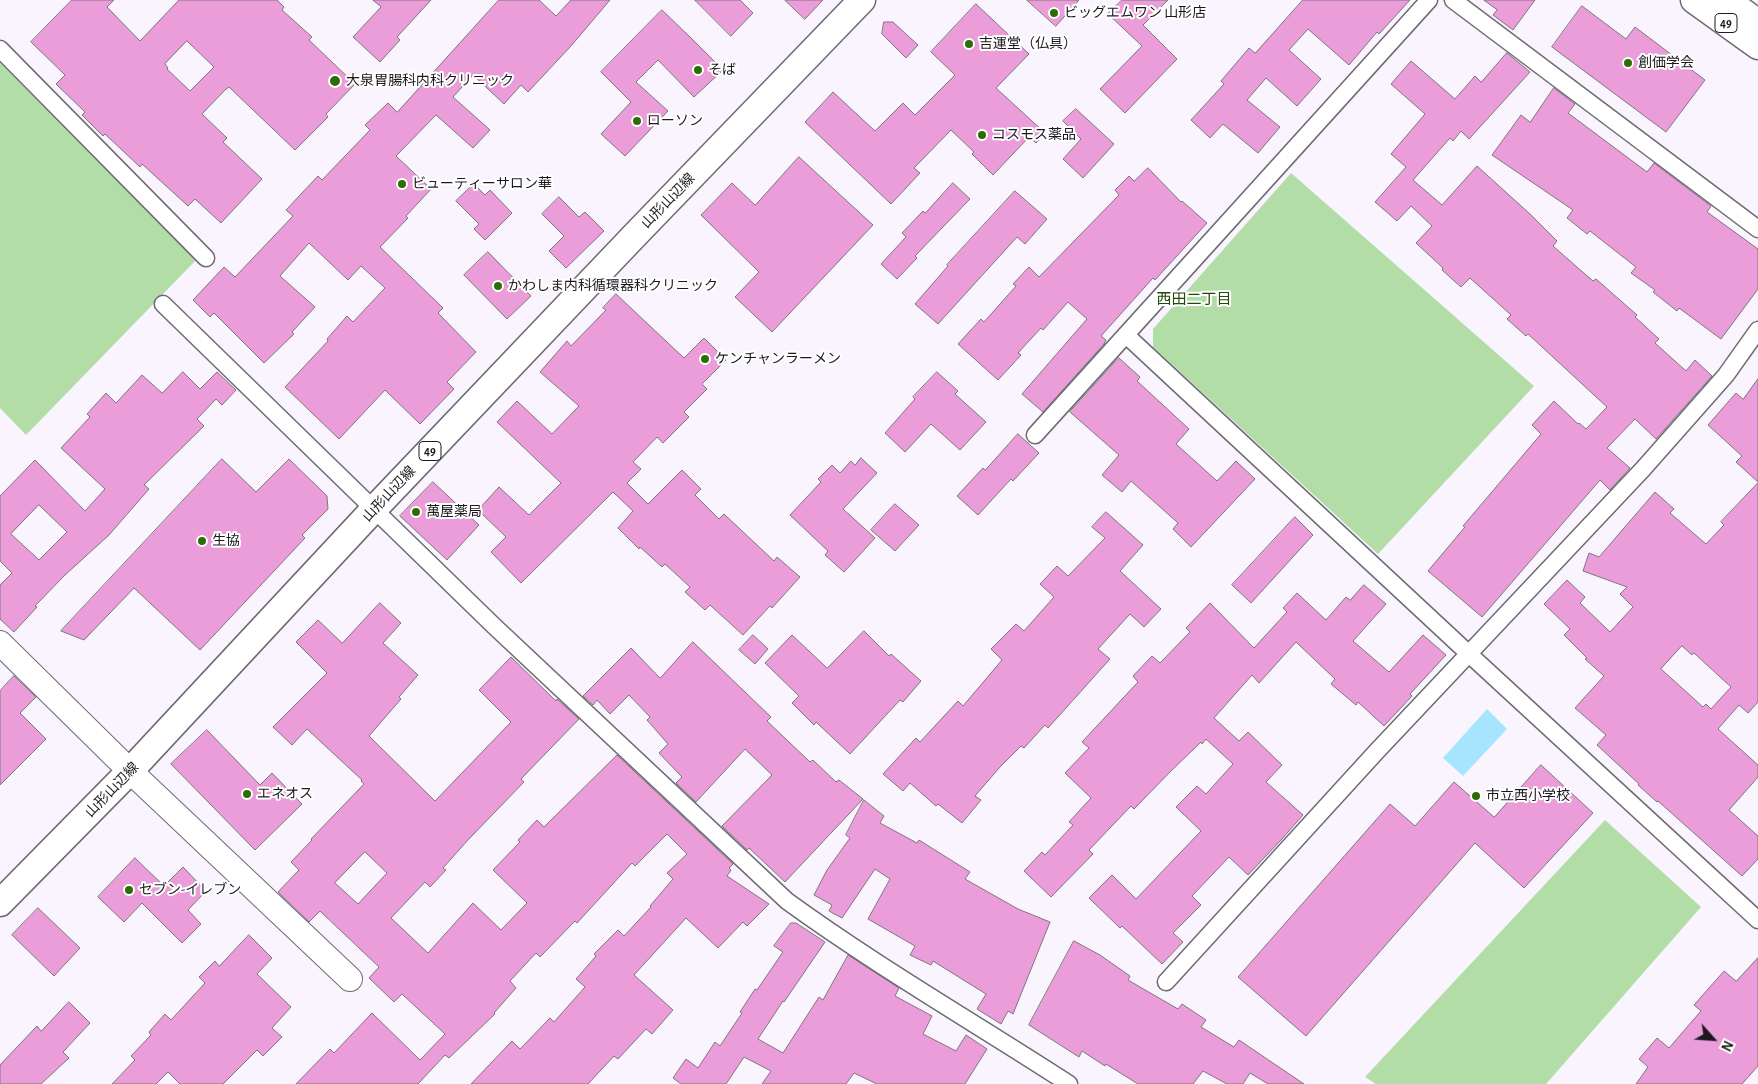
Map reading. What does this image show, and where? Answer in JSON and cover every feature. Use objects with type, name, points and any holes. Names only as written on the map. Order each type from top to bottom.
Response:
[{"type":"main road","name":"山形山辺線","points":[[0,903],[370,503],[617,231],[841,0]]},
{"type":"main road","name":"山形山辺線","points":[[370,503],[636,234],[862,0]]},
{"type":"main road","name":"49","points":[[1694,0],[1758,46]]},
{"type":"main road","name":"49","points":[[1728,0],[1758,23]]},
{"type":"main road","name":"山形山辺線","points":[[0,884],[125,766]]},
{"type":"street","points":[[1035,435],[1429,0]]},
{"type":"street","points":[[1453,0],[1758,229]]},
{"type":"street","points":[[0,49],[206,258]]},
{"type":"street","points":[[164,304],[494,626],[787,901],[861,953],[1069,1084]]},
{"type":"street","points":[[1166,982],[1377,751],[1650,462],[1726,375],[1758,330]]},
{"type":"street","points":[[1126,335],[1758,920]]},
{"type":"street","points":[[0,643],[125,766],[350,980]]},
{"type":"green space","points":[[0,60],[197,259],[26,435],[0,408]]},
{"type":"green space","points":[[1291,173],[1534,386],[1378,554],[1153,347],[1153,329]]},
{"type":"green space","points":[[1605,820],[1701,907],[1546,1084],[1376,1084],[1365,1077]]},
{"type":"water","points":[[1487,709],[1507,729],[1463,776],[1443,758]]},
{"type":"building","points":[[72,0],[114,0],[107,7],[140,41],[179,0],[277,0],[284,7],[282,10],[312,37],[309,40],[355,84],[326,114],[328,117],[295,150],[229,87],[225,90],[202,114],[227,138],[223,142],[262,179],[221,223],[195,199],[188,206],[142,164],[140,167],[105,134],[103,136],[82,115],[85,112],[56,84],[65,75],[31,42]],"holes":[[[187,41],[214,67],[190,91],[167,69],[165,64]]]},
{"type":"building","points":[[373,0],[431,0],[397,37],[400,40],[380,62],[353,37],[381,7]]},
{"type":"building","points":[[499,0],[539,0],[556,16],[571,0],[610,0],[528,92],[521,85],[504,104],[473,75],[453,97],[490,130],[473,148],[436,115],[396,156],[431,189],[406,216],[408,218],[380,247],[443,308],[438,313],[476,352],[447,382],[454,389],[420,424],[385,390],[339,439],[285,387],[328,341],[327,339],[347,316],[353,322],[385,288],[361,266],[348,280],[309,243],[280,276],[315,307],[292,332],[294,334],[264,363],[214,313],[210,317],[193,300],[224,267],[235,277],[293,216],[286,210],[318,176],[322,180],[370,130],[365,125],[388,103],[397,112]]},
{"type":"building","points":[[695,0],[740,0],[753,13],[731,36]]},
{"type":"building","points":[[785,0],[823,0],[805,19]]},
{"type":"building","name":"ビッグエムワン 山形店","points":[[1027,0],[1079,0],[1056,26]]},
{"type":"building","points":[[1122,0],[1168,0],[1143,25],[1177,59],[1125,113],[1100,89],[1142,46],[1108,14]]},
{"type":"building","points":[[1303,0],[1410,0],[1379,34],[1377,32],[1349,65],[1308,29],[1289,50],[1321,79],[1297,106],[1266,78],[1247,100],[1280,127],[1258,153],[1223,124],[1210,138],[1191,120],[1224,84],[1221,81],[1249,48],[1255,53]]},
{"type":"building","points":[[1484,0],[1535,0],[1513,30],[1493,15],[1497,10]]},
{"type":"building","points":[[976,4],[1029,54],[996,88],[1045,133],[1036,143],[1029,137],[993,175],[972,154],[974,152],[951,130],[914,168],[920,173],[891,204],[805,122],[833,92],[875,131],[903,103],[915,115],[955,75],[931,52]]},
{"type":"building","name":"創価学会","points":[[1582,6],[1626,39],[1635,27],[1705,80],[1666,132],[1552,47]]},
{"type":"building","points":[[662,10],[723,70],[694,97],[658,60],[636,82],[668,111],[625,156],[601,134],[631,102],[601,72]]},
{"type":"building","points":[[884,22],[893,22],[918,45],[906,58],[882,34]]},
{"type":"building","points":[[1507,53],[1530,72],[1469,139],[1461,131],[1453,141],[1450,138],[1413,180],[1442,205],[1477,166],[1557,241],[1553,246],[1593,281],[1596,279],[1637,315],[1635,317],[1659,339],[1655,343],[1686,371],[1695,360],[1712,376],[1656,439],[1635,419],[1607,448],[1630,468],[1610,490],[1600,480],[1482,617],[1428,571],[1465,527],[1463,526],[1541,434],[1532,425],[1554,401],[1578,424],[1586,429],[1607,407],[1528,334],[1526,336],[1507,319],[1511,315],[1470,278],[1461,287],[1442,270],[1443,268],[1416,243],[1432,226],[1411,206],[1397,221],[1375,202],[1406,167],[1391,154],[1425,114],[1391,84],[1411,61],[1455,99],[1475,76],[1481,82]]},
{"type":"building","points":[[1554,88],[1575,104],[1568,113],[1647,172],[1654,163],[1711,206],[1707,212],[1758,249],[1758,289],[1721,339],[1679,308],[1677,311],[1653,292],[1655,290],[1631,273],[1636,267],[1590,231],[1587,234],[1567,218],[1573,210],[1492,155],[1521,115],[1530,122]]},
{"type":"building","points":[[1076,109],[1114,144],[1083,178],[1063,159],[1081,139],[1063,121]]},
{"type":"building","points":[[799,157],[873,225],[772,332],[735,297],[759,272],[701,215],[732,183],[755,205]]},
{"type":"building","points":[[1148,168],[1181,202],[1207,223],[1155,280],[1153,278],[1101,336],[1106,340],[1104,344],[1043,412],[1022,394],[1087,319],[1068,302],[1043,330],[1041,328],[1018,353],[1021,355],[998,380],[958,344],[981,319],[984,322],[1016,286],[1013,284],[1029,267],[1039,277],[1119,195],[1115,190],[1129,176],[1134,181]]},
{"type":"building","points":[[953,183],[970,199],[915,256],[917,258],[897,279],[881,264],[906,237],[902,233],[923,211],[925,213]]},
{"type":"building","points":[[474,184],[485,195],[490,190],[512,213],[485,240],[474,229],[479,224],[456,201]]},
{"type":"building","points":[[1015,191],[1047,219],[1025,244],[1017,237],[938,324],[915,304],[947,265]]},
{"type":"building","points":[[559,197],[579,217],[585,212],[604,231],[566,268],[549,251],[564,236],[542,214]]},
{"type":"building","name":"かわしま内科循環器科クリニック","points":[[488,252],[531,296],[507,319],[464,275]]},
{"type":"building","points":[[616,294],[684,358],[704,338],[726,360],[702,384],[707,389],[684,412],[689,417],[663,443],[657,437],[633,462],[641,469],[627,483],[648,504],[682,470],[701,489],[695,495],[719,519],[724,514],[774,561],[777,557],[800,577],[772,608],[770,606],[743,635],[710,605],[705,610],[685,592],[690,587],[665,564],[662,567],[640,547],[639,549],[618,528],[633,511],[613,492],[521,583],[491,552],[506,537],[478,510],[499,487],[529,515],[561,483],[497,422],[517,401],[552,434],[579,406],[540,372],[567,341],[571,346],[606,310],[603,308]]},
{"type":"building","points":[[1119,358],[1140,377],[1137,381],[1189,429],[1176,444],[1217,481],[1236,461],[1255,479],[1191,547],[1173,529],[1178,523],[1131,481],[1122,492],[1102,475],[1119,455],[1070,412]]},
{"type":"building","points":[[183,372],[200,389],[217,372],[236,390],[222,405],[216,399],[197,419],[204,426],[144,485],[149,489],[109,535],[64,576],[35,606],[37,607],[14,632],[0,619],[0,585],[12,573],[0,561],[0,496],[35,460],[85,511],[105,489],[61,448],[90,417],[87,414],[106,393],[116,403],[142,375],[162,393]],"holes":[[[39,505],[67,532],[39,560],[11,534]]]},
{"type":"building","points":[[937,372],[958,391],[955,394],[986,422],[960,450],[931,424],[905,452],[885,433],[915,399],[913,397]]},
{"type":"building","points":[[1758,379],[1758,482],[1736,462],[1742,456],[1708,425],[1736,393],[1743,399]]},
{"type":"building","points":[[1018,434],[1039,453],[1013,481],[1011,479],[978,515],[957,496],[983,468],[985,470]]},
{"type":"building","points":[[861,458],[877,473],[843,509],[875,538],[844,572],[825,555],[828,551],[790,515],[821,482],[818,479],[832,465],[840,473],[851,461],[855,465]]},
{"type":"building","points":[[222,459],[256,492],[289,459],[327,496],[328,509],[302,535],[305,538],[200,650],[134,588],[84,640],[61,631]]},
{"type":"building","points":[[433,482],[479,525],[447,560],[400,516]]},
{"type":"building","points":[[1758,483],[1758,702],[1748,713],[1739,705],[1718,729],[1758,765],[1758,777],[1729,810],[1758,836],[1758,859],[1742,876],[1638,785],[1597,745],[1606,735],[1575,708],[1604,676],[1585,659],[1587,658],[1564,635],[1570,629],[1544,604],[1567,580],[1585,597],[1580,603],[1610,632],[1633,607],[1620,594],[1627,587],[1583,571],[1589,553],[1599,557],[1655,492],[1674,509],[1670,513],[1706,544],[1724,525],[1721,522]],"holes":[[[1682,646],[1692,655],[1694,653],[1731,687],[1711,709],[1706,704],[1703,707],[1661,669]]]},
{"type":"building","points":[[895,504],[919,525],[895,551],[871,530]]},
{"type":"building","points":[[1106,512],[1143,545],[1120,571],[1161,609],[1144,627],[1130,614],[1098,649],[1110,659],[1048,728],[1045,725],[1024,748],[1021,746],[1000,767],[975,796],[981,800],[962,823],[938,804],[936,806],[910,783],[903,791],[883,774],[916,738],[920,742],[958,701],[963,706],[1002,660],[991,649],[1016,624],[1024,631],[1054,597],[1040,584],[1057,566],[1068,576],[1105,538],[1092,527]]},
{"type":"building","points":[[1295,517],[1313,535],[1251,603],[1232,585]]},
{"type":"building","points":[[1364,585],[1386,604],[1353,641],[1389,672],[1423,635],[1446,655],[1384,726],[1358,702],[1356,705],[1331,684],[1335,679],[1296,642],[1259,683],[1252,675],[1214,718],[1239,741],[1248,732],[1282,765],[1266,782],[1303,815],[1248,875],[1229,857],[1192,896],[1201,905],[1173,933],[1183,942],[1162,964],[1089,898],[1112,875],[1136,899],[1201,831],[1176,807],[1197,786],[1206,794],[1233,764],[1206,739],[1134,809],[1131,806],[1089,850],[1093,854],[1051,897],[1024,871],[1042,852],[1045,855],[1073,825],[1069,822],[1091,798],[1065,773],[1089,748],[1082,742],[1138,682],[1133,676],[1152,656],[1160,663],[1190,632],[1186,628],[1210,603],[1254,648],[1287,612],[1283,608],[1297,593],[1326,620],[1346,597],[1350,600]]},
{"type":"building","points":[[380,603],[401,623],[383,643],[418,675],[399,697],[401,699],[369,736],[435,801],[511,722],[479,690],[511,657],[556,701],[557,699],[579,719],[521,779],[524,782],[467,841],[443,868],[446,870],[430,887],[425,882],[391,918],[428,953],[473,903],[501,930],[527,903],[493,870],[520,842],[518,840],[537,820],[544,827],[617,755],[733,864],[729,868],[731,870],[727,876],[769,904],[747,926],[743,922],[718,948],[686,918],[634,975],[673,1010],[652,1034],[646,1029],[618,1059],[614,1056],[588,1084],[471,1084],[512,1041],[520,1049],[550,1018],[554,1022],[585,987],[576,979],[596,956],[594,954],[618,930],[624,936],[651,907],[673,879],[667,873],[687,854],[667,834],[635,866],[632,863],[577,923],[575,921],[540,957],[536,953],[510,981],[516,988],[495,1014],[449,1058],[445,1055],[418,1084],[296,1084],[330,1049],[334,1053],[372,1013],[420,1060],[445,1034],[402,994],[394,1002],[369,978],[379,967],[320,911],[309,922],[278,892],[299,870],[291,862],[364,784],[307,729],[292,745],[273,727],[327,673],[296,642],[318,620],[342,643]],"holes":[[[365,852],[387,873],[358,904],[335,883]]]},
{"type":"building","points":[[864,631],[889,656],[891,654],[921,681],[903,702],[900,700],[850,754],[816,722],[814,725],[792,703],[799,696],[765,663],[792,635],[827,668]]},
{"type":"building","points":[[753,635],[768,649],[755,664],[739,650]]},
{"type":"building","points":[[693,642],[771,717],[767,721],[810,762],[813,760],[836,782],[839,780],[863,799],[785,882],[722,826],[772,775],[745,749],[696,802],[676,783],[682,777],[659,753],[668,744],[647,720],[650,717],[629,695],[610,714],[597,700],[593,705],[583,696],[631,648],[660,678]]},
{"type":"building","points":[[14,676],[36,697],[20,713],[46,739],[0,785],[0,691]]},
{"type":"building","name":"エネオス","points":[[207,730],[260,785],[272,773],[302,804],[255,850],[171,764]]},
{"type":"building","points":[[1541,765],[1593,813],[1524,888],[1475,843],[1306,1036],[1238,977],[1390,804],[1415,826],[1454,782],[1494,817]]},
{"type":"building","points":[[864,800],[884,816],[880,823],[917,843],[919,840],[970,872],[965,879],[1018,909],[1050,922],[1013,1014],[1008,1011],[1001,1024],[977,1009],[986,994],[933,961],[931,965],[910,955],[915,946],[868,919],[890,879],[875,869],[842,918],[829,911],[832,905],[814,895],[827,870],[850,838],[846,835]]},
{"type":"building","points":[[135,858],[164,886],[183,867],[206,891],[188,910],[201,924],[182,943],[142,903],[124,922],[98,897]]},
{"type":"building","points":[[38,908],[80,948],[54,976],[12,935]]},
{"type":"building","points":[[791,923],[796,923],[825,942],[758,1039],[783,1053],[819,997],[823,1000],[848,955],[899,988],[895,996],[932,1016],[923,1034],[956,1051],[966,1035],[987,1049],[965,1084],[877,1084],[854,1073],[846,1084],[762,1084],[771,1071],[744,1057],[726,1084],[681,1084],[673,1078],[686,1059],[698,1068],[715,1042],[720,1046],[755,989],[757,990],[783,952],[774,946]]},
{"type":"building","points":[[249,935],[272,958],[257,974],[291,1007],[272,1028],[282,1037],[263,1056],[257,1050],[223,1084],[180,1084],[168,1072],[156,1084],[112,1084],[135,1060],[131,1056],[151,1035],[149,1032],[165,1014],[171,1020],[205,983],[199,977],[215,961],[219,966]]},
{"type":"building","points":[[1074,941],[1100,955],[1130,976],[1128,980],[1178,1009],[1182,1004],[1206,1020],[1201,1027],[1234,1047],[1239,1040],[1304,1084],[1268,1084],[1250,1073],[1243,1084],[1227,1084],[1203,1071],[1193,1084],[1138,1084],[1082,1051],[1079,1057],[1029,1025]]},
{"type":"building","points":[[1758,958],[1758,1066],[1742,1084],[1636,1084],[1648,1067],[1639,1059],[1657,1038],[1669,1048],[1701,1011],[1694,1005],[1724,971],[1736,981]]},
{"type":"building","points":[[69,1002],[90,1023],[63,1052],[69,1058],[41,1084],[0,1084],[0,1065],[37,1026],[41,1031]]},
{"type":"place","name":"ビッグエムワン 山形店","points":[[1054,13]]},
{"type":"place","name":"吉運堂（仏具）","points":[[969,44]]},
{"type":"place","name":"創価学会","points":[[1628,63]]},
{"type":"place","name":"そば","points":[[698,70]]},
{"type":"place","name":"大泉胃腸科内科クリニック","points":[[335,81]]},
{"type":"place","name":"ローソン","points":[[637,121]]},
{"type":"place","name":"コスモス薬品","points":[[982,135]]},
{"type":"place","name":"ビューティーサロン華","points":[[402,184]]},
{"type":"place","name":"かわしま内科循環器科クリニック","points":[[498,286]]},
{"type":"place","name":"ケンチャンラーメン","points":[[705,359]]},
{"type":"place","name":"萬屋薬局","points":[[416,512]]},
{"type":"place","name":"生協","points":[[202,541]]},
{"type":"place","name":"エネオス","points":[[247,794]]},
{"type":"place","name":"市立西小学校","points":[[1476,796]]},
{"type":"place","name":"セブン-イレブン","points":[[129,890]]},
{"type":"district","name":"西田二丁目","points":[[1194,299]]}]
